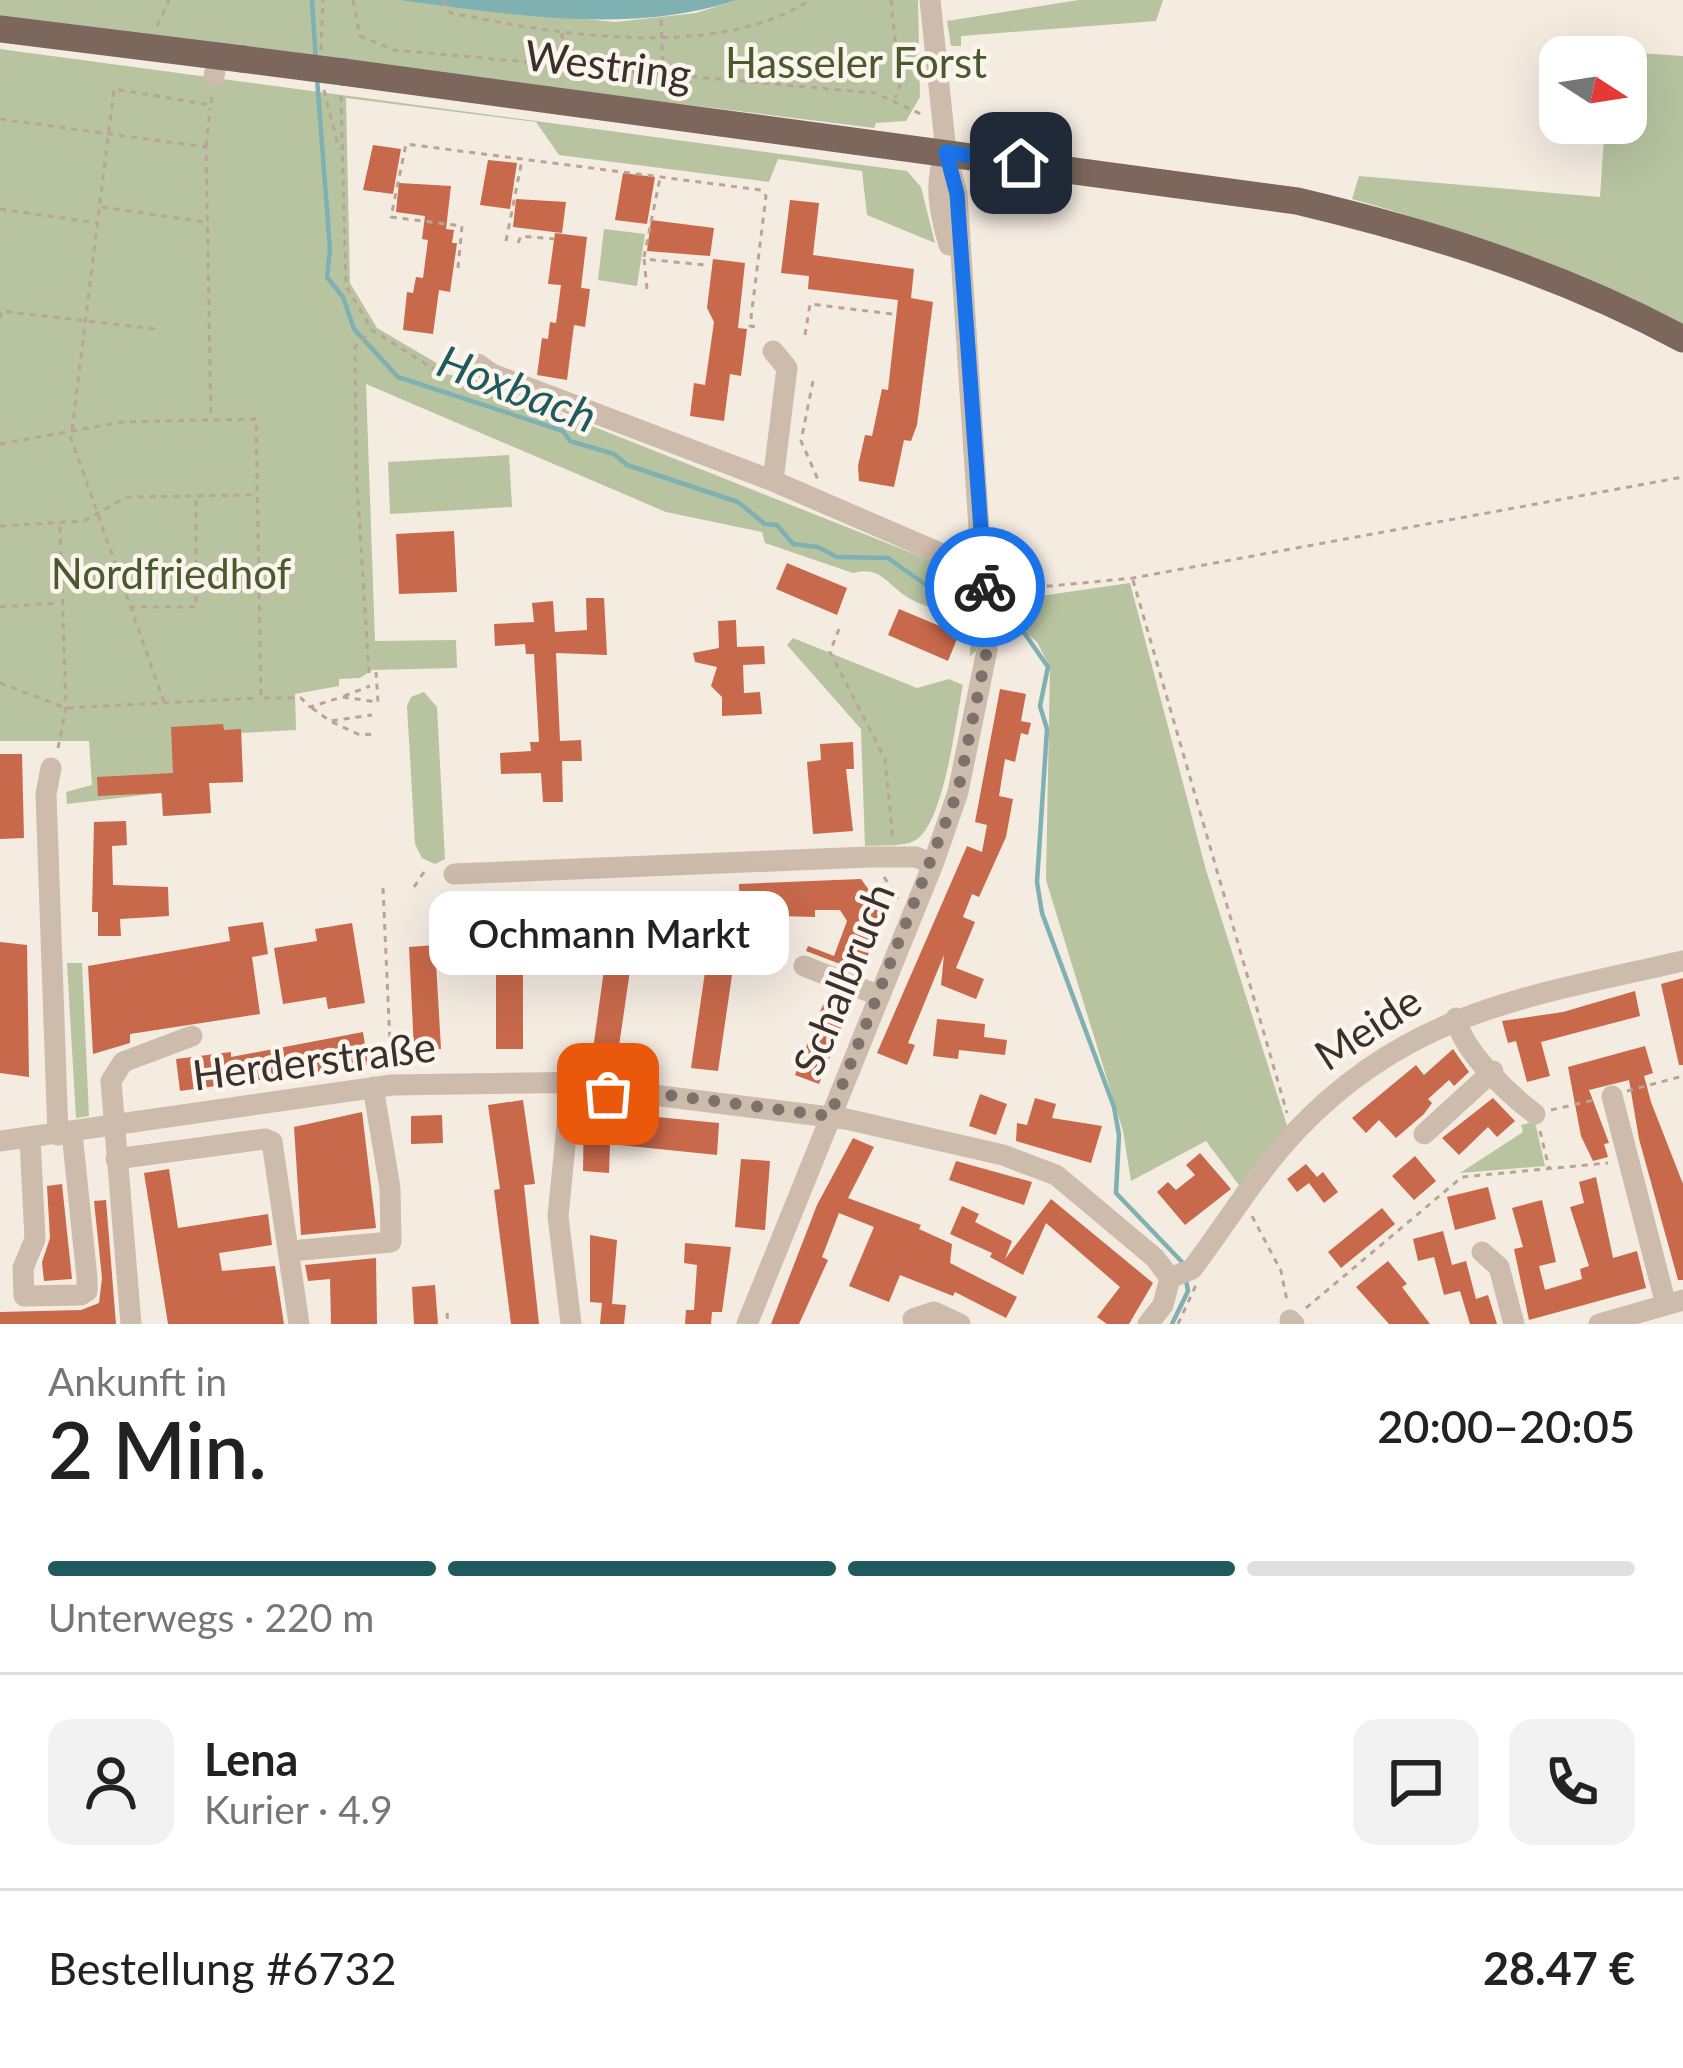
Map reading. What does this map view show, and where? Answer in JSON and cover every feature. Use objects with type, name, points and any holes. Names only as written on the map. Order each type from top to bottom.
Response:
[{"type":"main road","name":"Westring","points":[[0,29],[242,59],[342,80],[946,140],[1297,201],[1411,228],[1567,283],[1683,339]]},
{"type":"street","name":"Schalbruch","points":[[747,1324],[933,864],[958,791],[987,650],[985,591],[975,550],[957,194],[929,0]]},
{"type":"street","points":[[773,351],[787,368],[773,481]]},
{"type":"street","points":[[478,364],[492,374],[773,481],[942,554],[975,550]]},
{"type":"street","points":[[29,1139],[35,1239],[23,1268],[25,1297],[81,1295],[87,1291],[88,1279],[65,1134],[46,794],[51,768]]},
{"type":"street","name":"Schalbruch","points":[[454,874],[869,857],[916,857],[933,864]]},
{"type":"street","name":"Meide","points":[[1148,1324],[1183,1271],[1293,1134],[1368,1066],[1408,1039],[1456,1018],[1683,961]]},
{"type":"street","points":[[804,966],[880,997]]},
{"type":"street","points":[[1456,1018],[1468,1042],[1535,1114]]},
{"type":"street","points":[[131,1324],[112,1082],[123,1062],[193,1036]]},
{"type":"street","points":[[1424,1134],[1493,1072]]},
{"type":"street","name":"Herderstraße","points":[[0,1141],[373,1088],[486,1080],[576,1086],[600,1082],[620,1089],[922,1133],[1056,1174],[1155,1258],[1183,1271]]},
{"type":"street","points":[[572,1324],[558,1216],[576,1086]]},
{"type":"street","points":[[301,1250],[392,1242],[390,1188],[373,1088]]},
{"type":"street","points":[[1599,1324],[1674,1303],[1612,1096]]},
{"type":"street","points":[[116,1160],[265,1139],[272,1142],[299,1324]]},
{"type":"street","points":[[1482,1252],[1498,1268],[1514,1324]]},
{"type":"street","points":[[913,1319],[934,1312],[959,1324]]},
{"type":"path","points":[[152,39],[169,0]]},
{"type":"path","points":[[353,0],[360,36],[394,50],[874,93],[894,99],[946,140]]},
{"type":"path","points":[[443,0],[451,14],[562,31],[666,38],[687,38],[792,11],[810,0]]},
{"type":"path","points":[[891,0],[900,86],[894,99]]},
{"type":"path","points":[[661,20],[666,38],[662,72]]},
{"type":"path","points":[[562,31],[562,62]]},
{"type":"path","points":[[211,418],[206,147],[214,74]]},
{"type":"path","points":[[342,80],[346,286],[372,331],[409,356],[451,372]]},
{"type":"path","points":[[164,702],[94,517],[74,454],[74,430],[114,89],[211,105]]},
{"type":"path","points":[[0,119],[206,147]]},
{"type":"path","points":[[458,268],[462,226],[391,217],[406,145],[761,190],[766,196],[750,326],[758,327]]},
{"type":"path","points":[[506,241],[522,159]]},
{"type":"path","points":[[647,289],[644,259],[661,177]]},
{"type":"path","points":[[100,207],[207,223]]},
{"type":"path","points":[[0,209],[98,223]]},
{"type":"path","points":[[518,242],[521,236],[554,239]]},
{"type":"path","points":[[644,259],[705,265]]},
{"type":"path","points":[[805,334],[810,304],[892,314]]},
{"type":"path","points":[[0,318],[1,311],[156,329]]},
{"type":"path","points":[[342,697],[378,702],[356,468],[355,347],[372,331]]},
{"type":"path","points":[[812,381],[801,441],[823,490]]},
{"type":"path","points":[[800,390],[812,391]]},
{"type":"path","points":[[0,444],[74,430],[211,418],[256,419],[261,698]]},
{"type":"path","points":[[985,591],[1133,578],[1683,478]]},
{"type":"path","points":[[0,526],[61,524],[94,517],[126,496],[257,495]]},
{"type":"path","points":[[129,607],[196,607],[196,496]]},
{"type":"path","points":[[61,524],[66,708],[61,742]]},
{"type":"path","points":[[1133,578],[1293,1134]]},
{"type":"path","points":[[0,607],[62,603]]},
{"type":"path","points":[[839,629],[830,652],[885,759],[894,847]]},
{"type":"path","points":[[0,683],[66,708],[301,698],[330,721],[361,735],[373,734]]},
{"type":"path","points":[[310,707],[370,686]]},
{"type":"path","points":[[330,721],[371,715]]},
{"type":"path","points":[[414,887],[424,872]]},
{"type":"path","points":[[879,873],[892,885],[898,907]]},
{"type":"path","points":[[383,888],[391,1072]]},
{"type":"path","points":[[1535,1114],[1549,1168]]},
{"type":"path","points":[[1241,1200],[1281,1270],[1292,1322],[1462,1177],[1628,1161]]},
{"type":"path","points":[[1178,1324],[1194,1298],[1183,1271]]},
{"type":"path","points":[[447,1313],[448,1324]]},
{"type":"green space","name":"Hasseler Forst","points":[[0,0],[398,0],[615,22],[696,13],[737,0],[918,0],[920,97],[906,121],[876,123],[874,128],[0,19]]},
{"type":"green space","points":[[1079,0],[1163,0],[1156,21],[961,36],[961,46],[951,46],[947,21]]},
{"type":"green space","name":"Nordfriedhof","points":[[0,49],[907,171],[921,187],[935,243],[867,215],[862,171],[778,159],[769,182],[559,155],[536,122],[346,98],[350,283],[377,328],[445,368],[445,374],[471,378],[965,574],[975,594],[976,651],[970,656],[971,621],[911,599],[876,573],[853,573],[765,543],[762,532],[666,512],[366,384],[375,641],[456,640],[457,668],[372,670],[360,678],[339,679],[339,686],[295,694],[296,730],[241,733],[243,782],[209,783],[211,813],[163,816],[161,793],[67,804],[66,792],[92,785],[89,741],[0,741]]},
{"type":"green space","points":[[1647,54],[1683,56],[1683,328],[1521,255],[1352,199],[1359,176],[1600,197],[1604,144],[1647,144]]},
{"type":"green space","points":[[604,229],[645,234],[637,286],[598,280]]},
{"type":"green space","points":[[509,455],[512,507],[390,514],[388,462]]},
{"type":"green space","points":[[1130,583],[1206,870],[1289,1132],[1242,1189],[1206,1141],[1131,1181],[1123,1131],[1046,880],[1050,668],[1037,642],[1001,612],[999,602]]},
{"type":"green space","points":[[793,638],[917,688],[949,679],[963,685],[941,794],[924,832],[914,841],[865,846],[861,729],[787,645]]},
{"type":"green space","points":[[424,692],[437,707],[445,859],[435,864],[422,858],[415,844],[407,706],[411,697]]},
{"type":"green space","points":[[67,963],[82,963],[89,1116],[76,1118]]},
{"type":"green space","points":[[1535,1122],[1545,1166],[1460,1173],[1523,1132],[1521,1125]]},
{"type":"water","points":[[398,0],[737,0],[695,11],[611,20],[526,16]]},
{"type":"building","points":[[373,145],[401,149],[393,194],[363,190]]},
{"type":"building","points":[[488,160],[517,163],[510,209],[480,205]]},
{"type":"building","points":[[623,173],[655,177],[647,224],[615,220]]},
{"type":"building","points":[[399,183],[451,186],[446,229],[454,230],[452,243],[457,243],[450,292],[439,290],[433,334],[403,330],[407,292],[413,293],[416,277],[423,278],[428,240],[422,239],[425,216],[396,212]]},
{"type":"building","points":[[516,199],[566,202],[562,233],[513,227]]},
{"type":"building","points":[[790,200],[819,203],[813,255],[914,269],[911,298],[933,302],[917,425],[911,441],[904,440],[894,487],[859,481],[858,466],[865,435],[872,436],[882,389],[888,390],[898,300],[808,289],[809,276],[781,273]]},
{"type":"building","points":[[651,220],[714,228],[710,256],[647,251]]},
{"type":"building","points":[[555,233],[587,237],[581,288],[590,289],[585,327],[574,325],[567,380],[537,375],[542,338],[548,339],[550,322],[556,323],[561,285],[548,284]]},
{"type":"building","points":[[713,259],[745,263],[738,328],[747,329],[741,376],[730,374],[724,421],[690,416],[694,383],[705,385],[714,322],[707,308]]},
{"type":"building","points":[[454,531],[457,592],[399,594],[396,534]]},
{"type":"building","points":[[787,563],[847,588],[837,615],[776,589]]},
{"type":"building","points":[[586,598],[604,598],[607,655],[556,653],[560,741],[581,740],[582,761],[562,761],[563,802],[543,802],[541,773],[501,774],[500,753],[531,751],[530,742],[539,742],[534,654],[526,654],[525,644],[495,646],[494,624],[534,622],[532,603],[553,601],[555,632],[587,630]]},
{"type":"building","points":[[899,609],[959,634],[948,661],[888,635]]},
{"type":"building","points":[[736,620],[737,647],[764,646],[765,664],[743,665],[744,693],[760,692],[762,714],[722,716],[722,697],[711,686],[717,667],[695,662],[693,653],[719,648],[718,621]]},
{"type":"building","points":[[1000,689],[1026,694],[1021,721],[1031,723],[1028,735],[1021,733],[1015,762],[1005,759],[999,796],[1013,799],[1006,837],[979,897],[972,894],[963,917],[975,922],[956,968],[984,979],[976,999],[941,985],[944,955],[908,1043],[915,1045],[907,1065],[877,1053],[967,846],[982,852],[987,825],[975,822]]},
{"type":"building","points":[[223,724],[224,730],[241,729],[243,782],[209,783],[211,813],[163,816],[162,793],[98,796],[97,777],[173,773],[171,727]]},
{"type":"building","points":[[853,742],[854,769],[846,769],[853,831],[813,834],[807,762],[821,760],[820,744]]},
{"type":"building","points":[[0,754],[22,754],[24,838],[0,839]]},
{"type":"building","points":[[126,821],[127,845],[112,846],[113,885],[168,887],[169,916],[120,919],[121,936],[98,936],[98,912],[92,912],[94,822]]},
{"type":"building","points":[[861,879],[885,912],[861,972],[806,951],[808,946],[834,956],[847,921],[840,910],[815,910],[815,917],[740,915],[739,884]]},
{"type":"building","points":[[263,922],[268,954],[252,957],[260,1014],[130,1034],[130,1043],[93,1054],[88,966],[230,941],[228,927]]},
{"type":"building","points":[[352,923],[365,1003],[328,1009],[326,997],[283,1004],[274,948],[317,941],[315,929]]},
{"type":"building","points":[[610,926],[636,929],[617,1060],[592,1057]]},
{"type":"building","points":[[710,938],[737,941],[718,1071],[691,1068]]},
{"type":"building","points":[[0,942],[27,945],[29,1077],[0,1073]]},
{"type":"building","points":[[435,945],[441,1049],[414,1050],[409,947]]},
{"type":"building","points":[[496,945],[523,945],[523,1049],[496,1049]]},
{"type":"building","points":[[1683,978],[1683,1065],[1679,1065],[1661,984]]},
{"type":"building","points":[[1635,991],[1640,1016],[1541,1042],[1550,1076],[1527,1082],[1516,1041],[1508,1043],[1502,1021],[1563,1012]]},
{"type":"building","points":[[828,992],[852,1001],[819,1084],[795,1075]]},
{"type":"building","points":[[937,1019],[985,1024],[984,1037],[1007,1040],[1005,1055],[959,1050],[958,1059],[933,1056]]},
{"type":"building","points":[[363,1032],[368,1065],[180,1091],[176,1059],[231,1052],[231,1057]]},
{"type":"building","points":[[1645,1046],[1653,1073],[1644,1076],[1651,1102],[1683,1184],[1683,1280],[1678,1280],[1639,1139],[1629,1080],[1589,1090],[1609,1143],[1604,1144],[1608,1157],[1593,1161],[1581,1136],[1568,1067]]},
{"type":"building","points":[[1453,1049],[1469,1072],[1454,1086],[1449,1080],[1428,1099],[1432,1103],[1424,1114],[1396,1138],[1379,1120],[1366,1133],[1352,1118],[1416,1065],[1424,1075]]},
{"type":"building","points":[[980,1094],[1007,1104],[996,1135],[969,1126]]},
{"type":"building","points":[[1035,1098],[1056,1104],[1052,1118],[1102,1126],[1091,1163],[1016,1141],[1017,1123],[1027,1125]]},
{"type":"building","points":[[1493,1098],[1515,1121],[1497,1137],[1488,1127],[1459,1155],[1442,1138]]},
{"type":"building","points":[[523,1100],[535,1184],[524,1185],[539,1324],[511,1324],[494,1190],[500,1189],[488,1105]]},
{"type":"building","points":[[584,1110],[719,1123],[717,1155],[610,1144],[609,1173],[583,1171]]},
{"type":"building","points":[[362,1112],[376,1228],[301,1235],[294,1127]]},
{"type":"building","points":[[442,1115],[443,1143],[411,1144],[411,1116]]},
{"type":"building","points":[[853,1138],[874,1147],[848,1198],[921,1225],[919,1229],[952,1244],[950,1263],[1017,1297],[1006,1318],[955,1292],[953,1296],[900,1275],[889,1302],[849,1286],[874,1227],[839,1213],[822,1257],[828,1260],[799,1324],[771,1324],[817,1205]]},
{"type":"building","points":[[1200,1153],[1231,1189],[1185,1225],[1157,1192],[1168,1182],[1176,1190],[1195,1175],[1186,1165]]},
{"type":"building","points":[[1415,1156],[1436,1181],[1414,1200],[1392,1176]]},
{"type":"building","points":[[741,1159],[770,1161],[765,1230],[735,1227]]},
{"type":"building","points":[[956,1161],[1032,1182],[1024,1205],[949,1180]]},
{"type":"building","points":[[1306,1164],[1317,1177],[1323,1172],[1338,1192],[1324,1203],[1309,1183],[1297,1192],[1287,1179]]},
{"type":"building","points":[[169,1169],[178,1228],[268,1214],[272,1245],[219,1253],[222,1271],[275,1266],[284,1324],[168,1324],[144,1173]]},
{"type":"building","points":[[1596,1177],[1613,1258],[1637,1251],[1646,1288],[1529,1320],[1514,1249],[1523,1247],[1512,1208],[1542,1200],[1556,1262],[1539,1266],[1545,1290],[1582,1279],[1580,1269],[1589,1266],[1570,1207],[1584,1203],[1579,1182]]},
{"type":"building","points":[[62,1184],[72,1279],[44,1281],[42,1262],[50,1238],[47,1186]]},
{"type":"building","points":[[1488,1187],[1496,1219],[1455,1230],[1447,1197]]},
{"type":"building","points":[[1051,1199],[1153,1283],[1129,1324],[1107,1324],[1097,1317],[1120,1287],[1046,1223],[1023,1275],[990,1257],[992,1253],[950,1234],[962,1206],[979,1214],[975,1222],[1012,1241],[1005,1259]]},
{"type":"building","points":[[106,1200],[116,1324],[0,1324],[0,1312],[81,1310],[99,1303],[102,1278],[94,1201]]},
{"type":"building","points":[[1382,1208],[1395,1224],[1341,1268],[1328,1252]]},
{"type":"building","points":[[1443,1231],[1452,1265],[1466,1261],[1476,1299],[1488,1295],[1497,1324],[1470,1324],[1460,1291],[1444,1295],[1434,1257],[1418,1261],[1413,1239]]},
{"type":"building","points":[[590,1235],[617,1240],[612,1304],[626,1305],[624,1324],[600,1324],[602,1303],[590,1302]]},
{"type":"building","points":[[685,1243],[731,1247],[722,1312],[712,1312],[711,1324],[685,1324],[686,1310],[694,1310],[697,1265],[684,1263]]},
{"type":"building","points":[[376,1258],[377,1324],[331,1324],[330,1279],[308,1281],[305,1265]]},
{"type":"building","points":[[1388,1261],[1430,1324],[1389,1324],[1356,1287]]},
{"type":"building","points":[[435,1285],[438,1324],[414,1324],[412,1287]]},
{"type":"waterway","name":"Hoxbach","points":[[312,0],[316,61]]},
{"type":"waterway","name":"Hoxbach","points":[[317,78],[330,250],[327,277],[343,297],[354,329],[398,377],[563,431],[570,441],[614,454],[627,465],[738,502],[765,524],[777,525],[793,544],[818,547],[837,557],[888,558],[947,600],[976,600]]},
{"type":"waterway","name":"Hoxbach","points":[[1008,621],[1025,634],[1048,667],[1040,706],[1047,729],[1037,882],[1042,913],[1114,1107],[1119,1135],[1116,1193],[1183,1263]]},
{"type":"waterway","name":"Hoxbach","points":[[1172,1324],[1188,1291],[1186,1280]]},
{"type":"way so far","points":[[608,1094],[620,1089],[830,1116],[958,791],[987,650],[985,587]]},
{"type":"place","name":"Ochmann Markt","points":[[608,1094]]},
{"type":"route","points":[[985,587],[959,275],[957,194],[946,152],[1021,163]]}]
